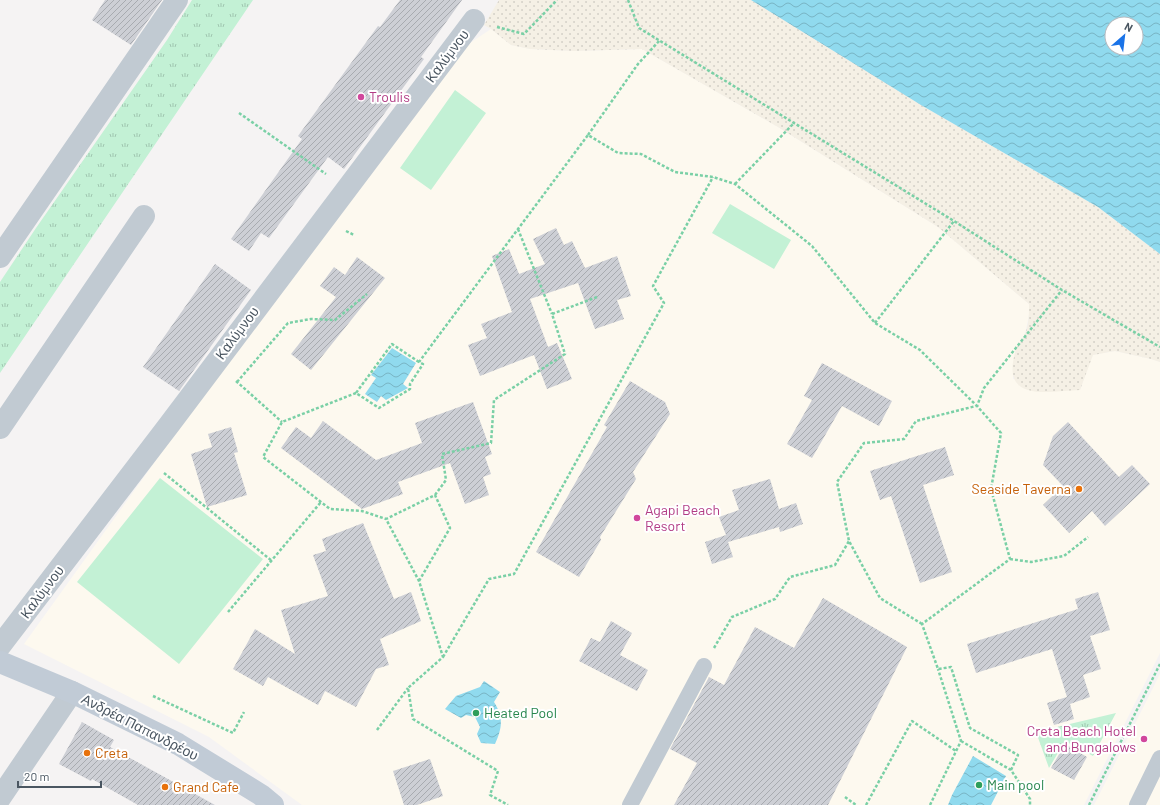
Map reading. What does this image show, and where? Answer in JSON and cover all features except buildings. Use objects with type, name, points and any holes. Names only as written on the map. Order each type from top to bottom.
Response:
[{"type":"main road","name":"Ανδρέα Παπανδρέου","points":[[0,662],[72,692],[178,744],[261,795],[274,805]]},
{"type":"street","points":[[0,257],[177,0]]},
{"type":"street","name":"Καλύμνου","points":[[0,646],[474,20]]},
{"type":"street","points":[[0,428],[144,216]]},
{"type":"street","points":[[0,798],[72,692]]},
{"type":"lane","points":[[630,805],[704,666]]},
{"type":"lane","points":[[1137,805],[1160,758]]},
{"type":"path","points":[[524,34],[557,0]]},
{"type":"path","points":[[628,0],[640,28],[954,221],[1062,290],[1160,347]]},
{"type":"path","points":[[419,362],[588,135],[638,64],[660,40]]},
{"type":"path","points":[[239,113],[346,188]]},
{"type":"path","points":[[735,184],[794,123]]},
{"type":"path","points":[[588,135],[618,153],[641,154],[675,172],[713,177],[735,184],[812,246],[875,323],[920,350],[977,406],[1001,433],[991,489],[1010,559]]},
{"type":"path","points":[[377,730],[408,688],[443,657],[489,579],[514,574],[664,303],[653,286],[713,177]]},
{"type":"path","points":[[875,323],[954,221]]},
{"type":"path","points":[[386,519],[435,495],[446,480],[442,454],[491,443],[494,400],[565,354],[552,314],[518,229]]},
{"type":"path","points":[[977,406],[984,388],[1062,290]]},
{"type":"path","points":[[238,382],[288,323],[311,319],[335,320],[367,294]]},
{"type":"path","points":[[552,314],[597,297]]},
{"type":"path","points":[[356,393],[379,408],[410,389],[410,384],[422,364],[392,344],[356,393],[282,422],[264,457],[330,509],[362,511],[386,519],[420,581],[443,657]]},
{"type":"path","points":[[234,378],[282,422]]},
{"type":"path","points":[[930,805],[961,741],[922,624],[880,598],[849,541],[837,482],[864,443],[904,439],[916,421],[977,406]]},
{"type":"path","points":[[163,473],[272,561]]},
{"type":"path","points":[[420,581],[450,528],[435,495]]},
{"type":"path","points":[[228,612],[321,502]]},
{"type":"path","points":[[922,624],[1010,559],[1031,562],[1064,556],[1088,537]]},
{"type":"path","points":[[704,666],[732,617],[775,599],[790,577],[835,565],[849,541]]},
{"type":"path","points":[[1089,805],[1160,664]]},
{"type":"path","points":[[938,669],[951,667],[970,728],[1018,755],[1011,770]]},
{"type":"path","points":[[408,688],[413,719],[498,771],[490,795],[508,805]]},
{"type":"path","points":[[153,696],[233,733],[244,712]]},
{"type":"path","points":[[866,805],[912,721],[956,752]]},
{"type":"path","points":[[961,741],[1011,770],[1030,799],[1030,805]]},
{"type":"path","points":[[844,797],[856,805]]},
{"type":"shaded area","name":"Agapi Beach Resort","points":[[491,29],[511,45],[530,49],[574,51],[642,49],[778,127],[938,227],[1029,304],[1029,315],[1025,334],[1015,352],[1013,379],[1080,390],[1092,355],[1115,351],[1160,362],[1160,653],[1084,805],[302,805],[209,737],[24,644],[349,192],[461,49]]},
{"type":"shaded area","name":"Creta Beach Hotel and Bungalows","points":[[1160,674],[1160,805],[1094,805]]},
{"type":"green space","points":[[192,0],[253,0],[0,373],[0,282],[167,40]]},
{"type":"green space","points":[[455,90],[486,113],[431,190],[400,168]]},
{"type":"green space","points":[[730,204],[791,240],[774,269],[712,233]]},
{"type":"green space","points":[[160,478],[263,559],[179,664],[77,582]]},
{"type":"green space","points":[[1116,713],[1093,756],[1065,741],[1049,768],[1036,732]]},
{"type":"sand","points":[[499,0],[751,0],[921,105],[1098,207],[1160,254],[1160,362],[1115,351],[1093,355],[1080,390],[1042,392],[1031,391],[1021,387],[1015,380],[1013,369],[1016,350],[1025,334],[1027,326],[1029,304],[938,227],[778,127],[642,49],[574,51],[530,49],[511,45],[484,25]]},
{"type":"water","points":[[751,0],[1160,0],[1160,254],[1098,207],[921,105]]},
{"type":"water","points":[[392,348],[416,363],[403,384],[408,388],[386,400],[381,396],[377,402],[365,394],[376,378],[371,375]]},
{"type":"water","name":"Heated Pool","points":[[484,681],[500,692],[494,702],[501,718],[499,733],[495,744],[481,743],[477,734],[480,727],[475,717],[466,715],[461,718],[445,709],[456,696],[480,687]]},
{"type":"water","name":"Main pool","points":[[973,756],[1006,776],[991,805],[948,805],[952,795]]},
{"type":"place","name":"Troulis","points":[[361,97]]},
{"type":"place","name":"Seaside Taverna","points":[[1079,489]]},
{"type":"place","name":"Agapi Beach Resort","points":[[637,518]]},
{"type":"place","name":"Heated Pool","points":[[476,713]]},
{"type":"place","name":"Creta Beach Hotel and Bungalows","points":[[1144,739]]},
{"type":"place","name":"Creta","points":[[87,753]]},
{"type":"place","name":"Main pool","points":[[979,785]]},
{"type":"place","name":"Grand Cafe","points":[[165,787]]}]
